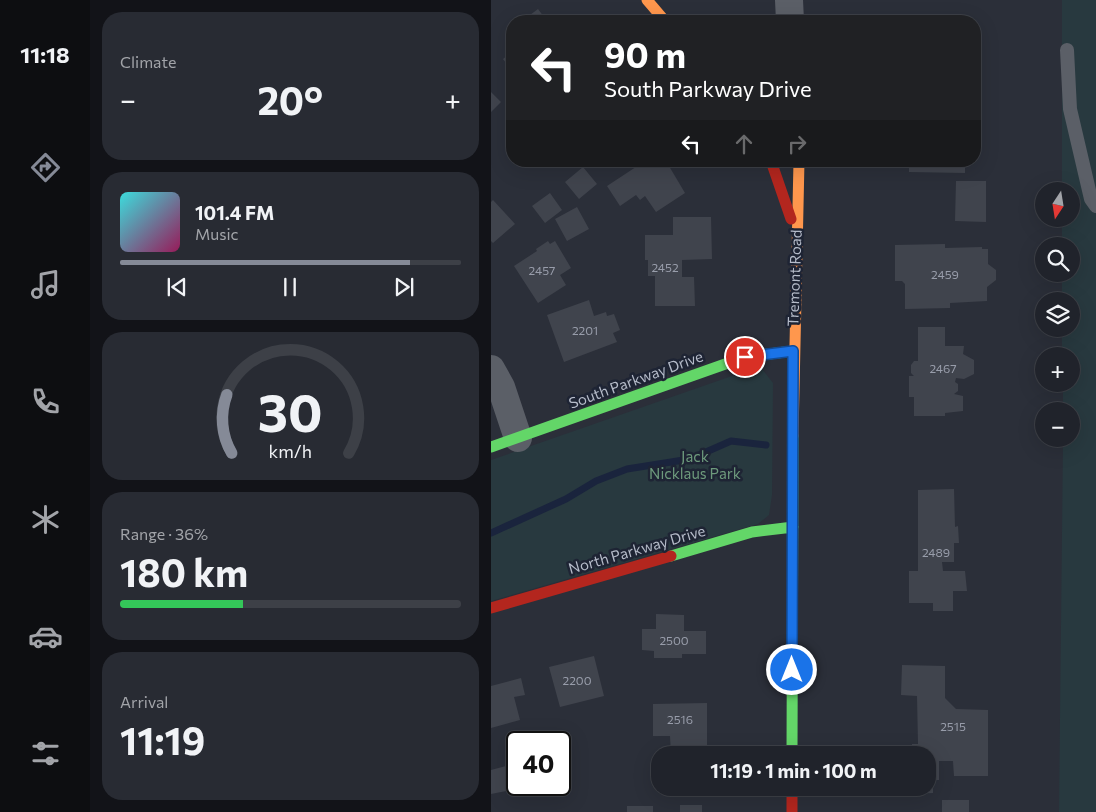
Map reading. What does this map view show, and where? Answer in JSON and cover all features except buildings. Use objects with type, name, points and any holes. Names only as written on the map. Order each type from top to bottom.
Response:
[{"type":"street","points":[[647,0],[660,15]]},
{"type":"street","points":[[789,0],[790,15]]},
{"type":"street","points":[[773,167],[786,198],[796,236]]},
{"type":"street","name":"Tremont Road","points":[[792,746],[793,351],[799,167]]},
{"type":"street","name":"South Parkway Drive","points":[[491,448],[745,357],[793,351]]},
{"type":"street","points":[[491,369],[501,387],[518,438]]},
{"type":"street","name":"North Parkway Drive","points":[[491,608],[752,532],[793,527]]},
{"type":"street","points":[[792,796],[792,812]]},
{"type":"lane","points":[[1067,50],[1070,110],[1091,199],[1096,206]]},
{"type":"green space","points":[[1062,0],[1096,0],[1096,812],[1059,812],[1063,447],[1080,447],[1080,402],[1063,402],[1063,392],[1080,392],[1080,347],[1062,347],[1062,337],[1080,337],[1080,292],[1062,292],[1062,282],[1080,282],[1080,237],[1062,237],[1062,228],[1080,228],[1080,182],[1062,182]]},
{"type":"green space","name":"Jack Nicklaus Park","points":[[752,369],[762,369],[773,383],[772,495],[769,515],[758,524],[491,601],[491,460]]},
{"type":"waterway","points":[[491,533],[566,499],[596,481],[627,469],[690,459],[731,441],[766,445]]},
{"type":"traffic: fast","points":[[491,447],[745,357],[793,351]]},
{"type":"traffic: fast","points":[[792,746],[793,436]]},
{"type":"traffic: fast","points":[[671,556],[752,532],[793,527]]},
{"type":"traffic: slow","points":[[647,0],[660,15]]},
{"type":"traffic: slow","points":[[793,436],[799,167]]},
{"type":"traffic: jam","points":[[773,167],[791,219]]},
{"type":"traffic: jam","points":[[491,608],[671,556]]},
{"type":"traffic: jam","points":[[792,796],[792,812]]},
{"type":"route","points":[[745,357],[793,351],[792,670]]}]
